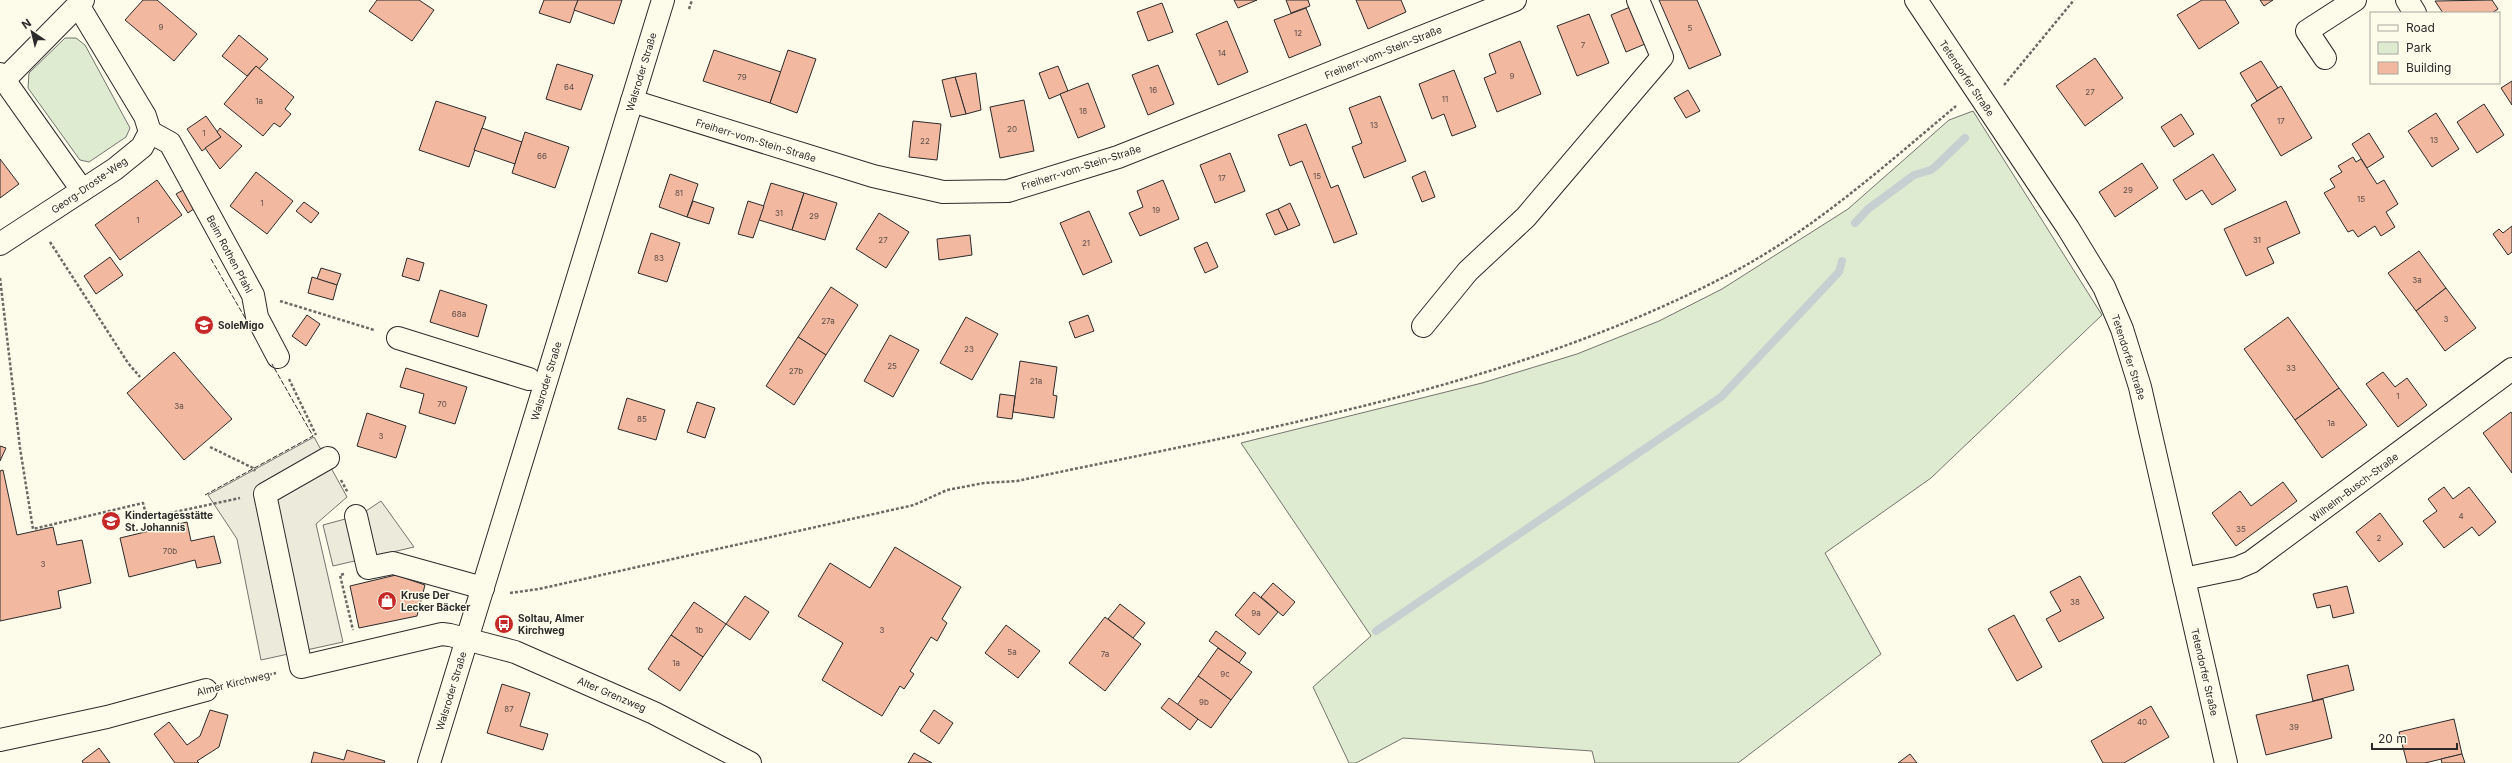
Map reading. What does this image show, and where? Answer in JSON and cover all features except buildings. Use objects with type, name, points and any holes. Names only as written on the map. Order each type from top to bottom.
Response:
[{"type":"street","name":"Walsroder Straße","points":[[429,763],[663,0]]},
{"type":"street","name":"Freiherr-vom-Stein-Straße","points":[[632,101],[872,176],[943,192],[1008,191],[1118,157],[1515,0]]},
{"type":"street","points":[[1423,326],[1468,271],[1526,217],[1662,57],[1638,0]]},
{"type":"street","name":"Tetendorfer Straße","points":[[1916,0],[2076,241],[2104,287],[2122,329],[2140,387],[2226,763]]},
{"type":"street","points":[[2325,58],[2307,30],[2355,0]]},
{"type":"street","points":[[2406,0],[2414,12]]},
{"type":"street","points":[[82,190],[3,76],[81,3],[145,116],[150,132]]},
{"type":"street","name":"Georg-Droste-Weg","points":[[0,244],[115,169],[142,147],[150,132]]},
{"type":"street","name":"Beim Rothen Pfahl","points":[[150,132],[170,144],[253,296],[257,317],[278,357]]},
{"type":"street","points":[[398,338],[529,379]]},
{"type":"street","name":"Wilhelm-Busch-Straße","points":[[2184,579],[2238,568],[2251,562],[2512,369]]},
{"type":"street","points":[[328,458],[265,494],[302,667],[442,634],[467,639]]},
{"type":"street","points":[[356,516],[368,568],[393,563],[483,588]]},
{"type":"street","name":"Alter Grenzweg","points":[[467,639],[515,652],[648,710],[750,763]]},
{"type":"street","name":"Almer Kirchweg","points":[[0,740],[107,717],[206,690]]},
{"type":"path","points":[[1979,96],[2002,88],[2074,0]]},
{"type":"path","points":[[510,593],[539,589],[914,505],[947,490],[984,483],[1017,481],[1268,427],[1414,392],[1544,355],[1634,320],[1725,276],[1789,238],[1850,196],[1959,104]]},
{"type":"path","points":[[37,221],[128,363],[140,377]]},
{"type":"path","points":[[0,278],[20,448],[32,529],[143,503],[146,518],[211,503]]},
{"type":"path","points":[[253,296],[262,295],[398,338]]},
{"type":"path","points":[[278,357],[314,432]]},
{"type":"path","points":[[210,448],[254,468]]},
{"type":"path","points":[[358,654],[340,575],[368,568]]},
{"type":"path","name":"Almer Kirchweg","points":[[206,690],[302,667]]},
{"type":"green space","points":[[65,38],[76,38],[85,45],[130,128],[126,137],[89,162],[80,160],[28,88],[29,73]]},
{"type":"green space","points":[[1973,111],[2102,315],[1931,478],[1825,553],[1881,654],[1738,763],[1595,763],[1592,751],[1403,738],[1356,763],[1349,763],[1313,687],[1371,636],[1241,443],[1482,383],[1577,354],[1659,321],[1722,289],[1848,209],[1949,120]]},
{"type":"shaded area","points":[[314,437],[347,497],[316,524],[343,642],[261,660],[237,539],[208,495]]},
{"type":"shaded area","points":[[381,501],[414,547],[333,566],[323,525],[360,515]]},
{"type":"waterway","points":[[1855,223],[1868,209],[1914,175],[1931,170],[1965,138]]},
{"type":"waterway","points":[[1376,631],[1721,397],[1839,272],[1842,261]]},
{"type":"fence","points":[[211,259],[251,328]]},
{"type":"fence","points":[[205,495],[313,436],[272,364]]},
{"type":"place","name":"SoleMigo","points":[[204,325]]},
{"type":"place","name":"Kindertagesstätte St. Johannis","points":[[111,521]]},
{"type":"place","name":"Kruse Der Lecker Bäcker","points":[[387,601]]},
{"type":"place","name":"Soltau, Almer Kirchweg","points":[[504,624]]}]
